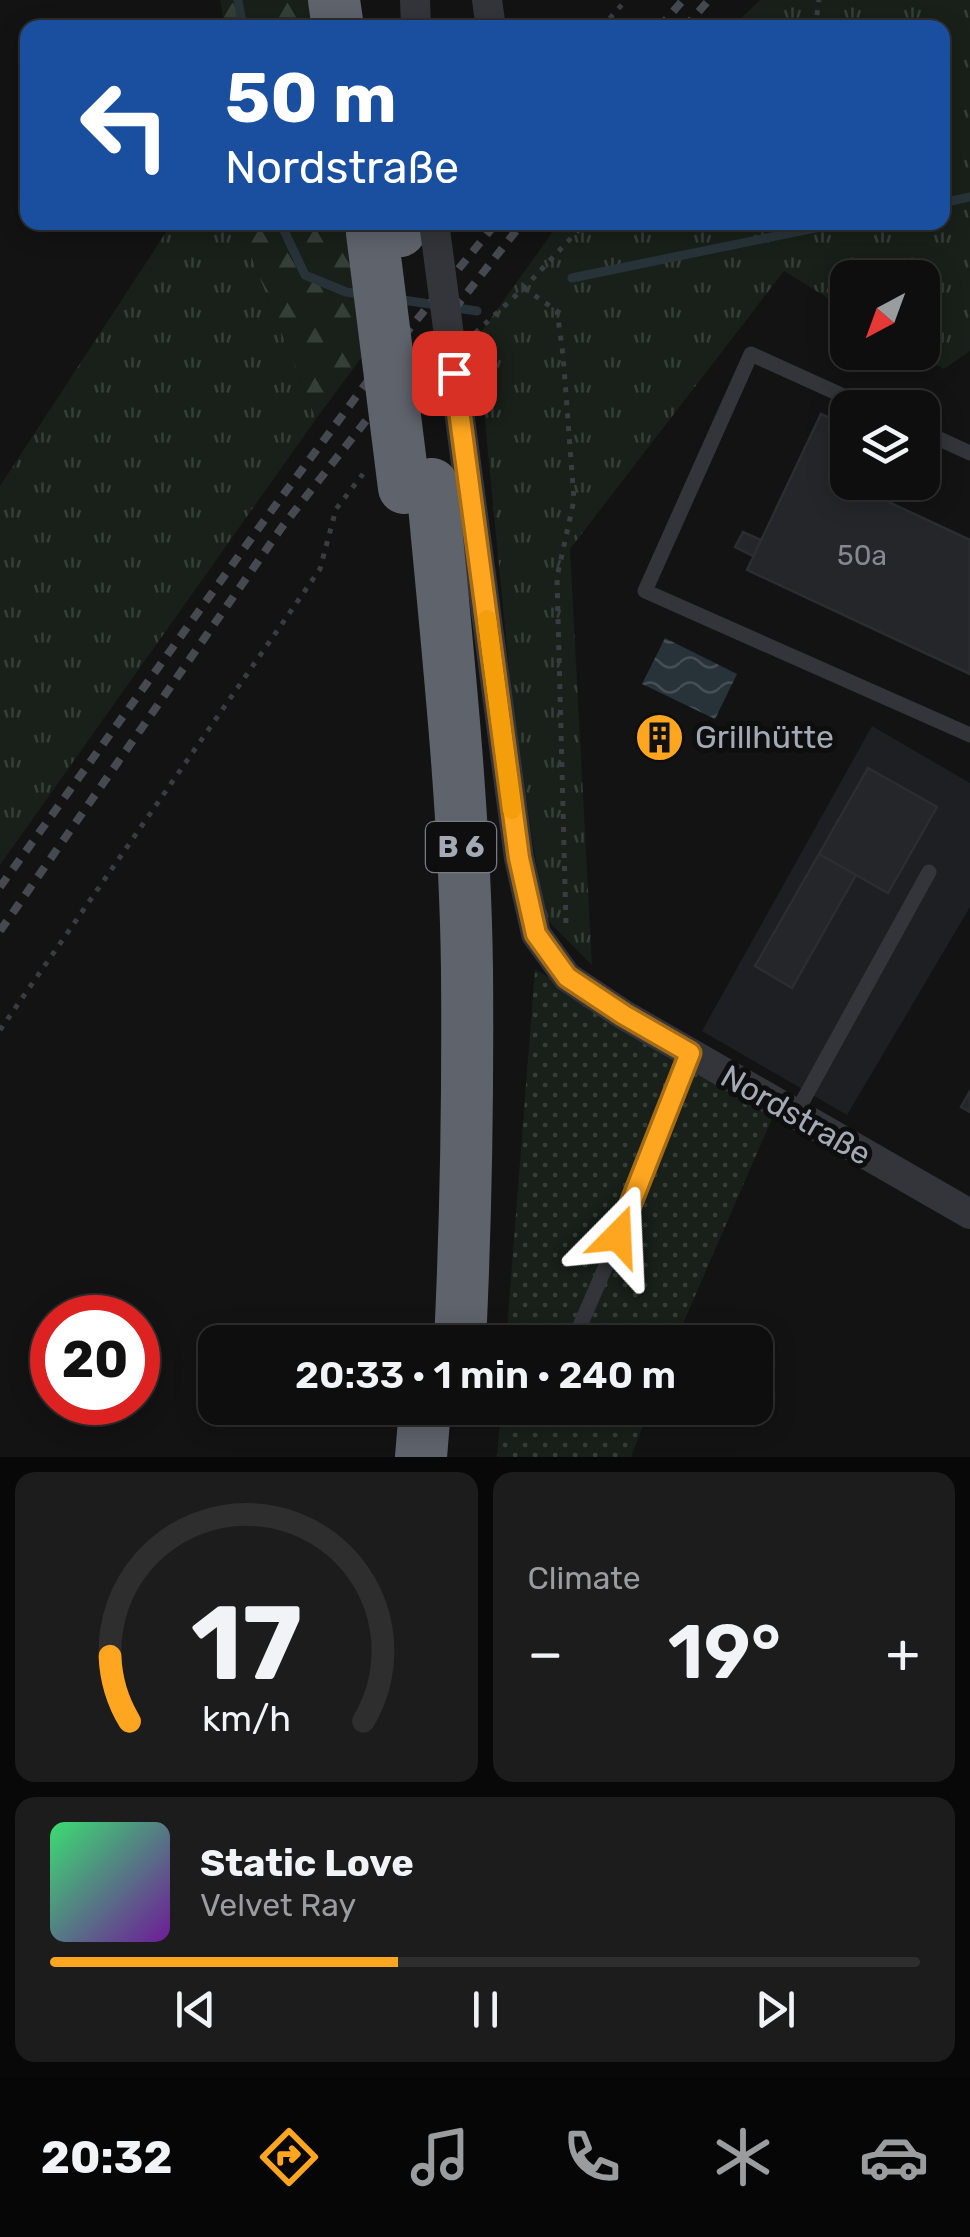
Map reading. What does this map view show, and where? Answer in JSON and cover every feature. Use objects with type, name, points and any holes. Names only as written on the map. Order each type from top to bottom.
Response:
[{"type":"highway","name":"B 6","points":[[395,230],[402,479],[427,734],[438,980],[437,1214],[431,1325]]},
{"type":"highway","name":"B 6","points":[[402,479],[455,726],[467,967],[466,1211],[461,1325]]},
{"type":"highway","points":[[421,1457],[424,1425]]},
{"type":"highway","points":[[450,1457],[453,1425]]},
{"type":"street","name":"Nordstraße","points":[[396,230],[459,411],[519,858],[536,934],[567,977],[624,1015],[970,1214]]},
{"type":"lane","points":[[830,390],[751,354],[645,591],[970,735]]},
{"type":"lane","points":[[940,439],[970,453]]},
{"type":"lane","points":[[795,1115],[929,872]]},
{"type":"lane","points":[[580,1325],[690,1053]]},
{"type":"path","points":[[608,20],[626,0]]},
{"type":"path","points":[[466,344],[578,230]]},
{"type":"path","points":[[524,288],[557,311],[564,355],[574,500],[557,577],[567,977]]},
{"type":"path","points":[[0,1030],[320,568],[336,509],[402,479]]},
{"type":"shaded area","points":[[872,726],[970,783],[970,907],[847,1115],[702,1031]]},
{"type":"green space","points":[[220,0],[314,0],[318,20],[224,20]]},
{"type":"green space","points":[[760,0],[970,0],[970,351],[944,369],[940,367],[940,260],[830,260],[830,299],[784,271],[570,549],[592,965],[545,918],[514,721],[477,338],[554,230],[950,230],[950,20],[739,20]]},
{"type":"green space","points":[[167,230],[241,230],[316,419],[0,865],[0,486]]},
{"type":"green space","points":[[241,230],[348,230],[364,354],[316,419]]},
{"type":"green space","points":[[535,969],[774,1114],[682,1325],[507,1325]]},
{"type":"green space","points":[[500,1425],[643,1425],[631,1457],[497,1457]]},
{"type":"water","points":[[665,638],[737,674],[715,719],[642,684]]},
{"type":"building","points":[[821,414],[830,418],[830,500],[884,500],[970,540],[970,674],[747,570]]},
{"type":"building","points":[[743,532],[761,540],[753,556],[735,547]]},
{"type":"building","name":"Grillhütte","points":[[652,717],[681,730],[669,758],[640,745]]},
{"type":"building","points":[[868,768],[937,807],[888,893],[819,854]]},
{"type":"building","points":[[819,854],[856,875],[792,988],[755,966]]},
{"type":"building","points":[[970,1091],[970,1112],[961,1107]]},
{"type":"waterway","points":[[238,0],[242,20]]},
{"type":"waterway","points":[[950,201],[970,197]]},
{"type":"waterway","points":[[284,230],[305,275],[361,294]]},
{"type":"waterway","points":[[572,278],[805,230]]},
{"type":"waterway","points":[[396,299],[477,311]]},
{"type":"railway","points":[[666,20],[683,0]]},
{"type":"railway","points":[[691,20],[709,0]]},
{"type":"railway","points":[[0,887],[379,366],[490,230]]},
{"type":"railway","points":[[0,931],[282,527],[517,230]]},
{"type":"slow traffic","points":[[487,619],[512,810]]},
{"type":"place","name":"Grillhütte","points":[[660,737]]},
{"type":"route","points":[[454,373],[519,858],[536,934],[567,977],[690,1053],[618,1236]]}]
